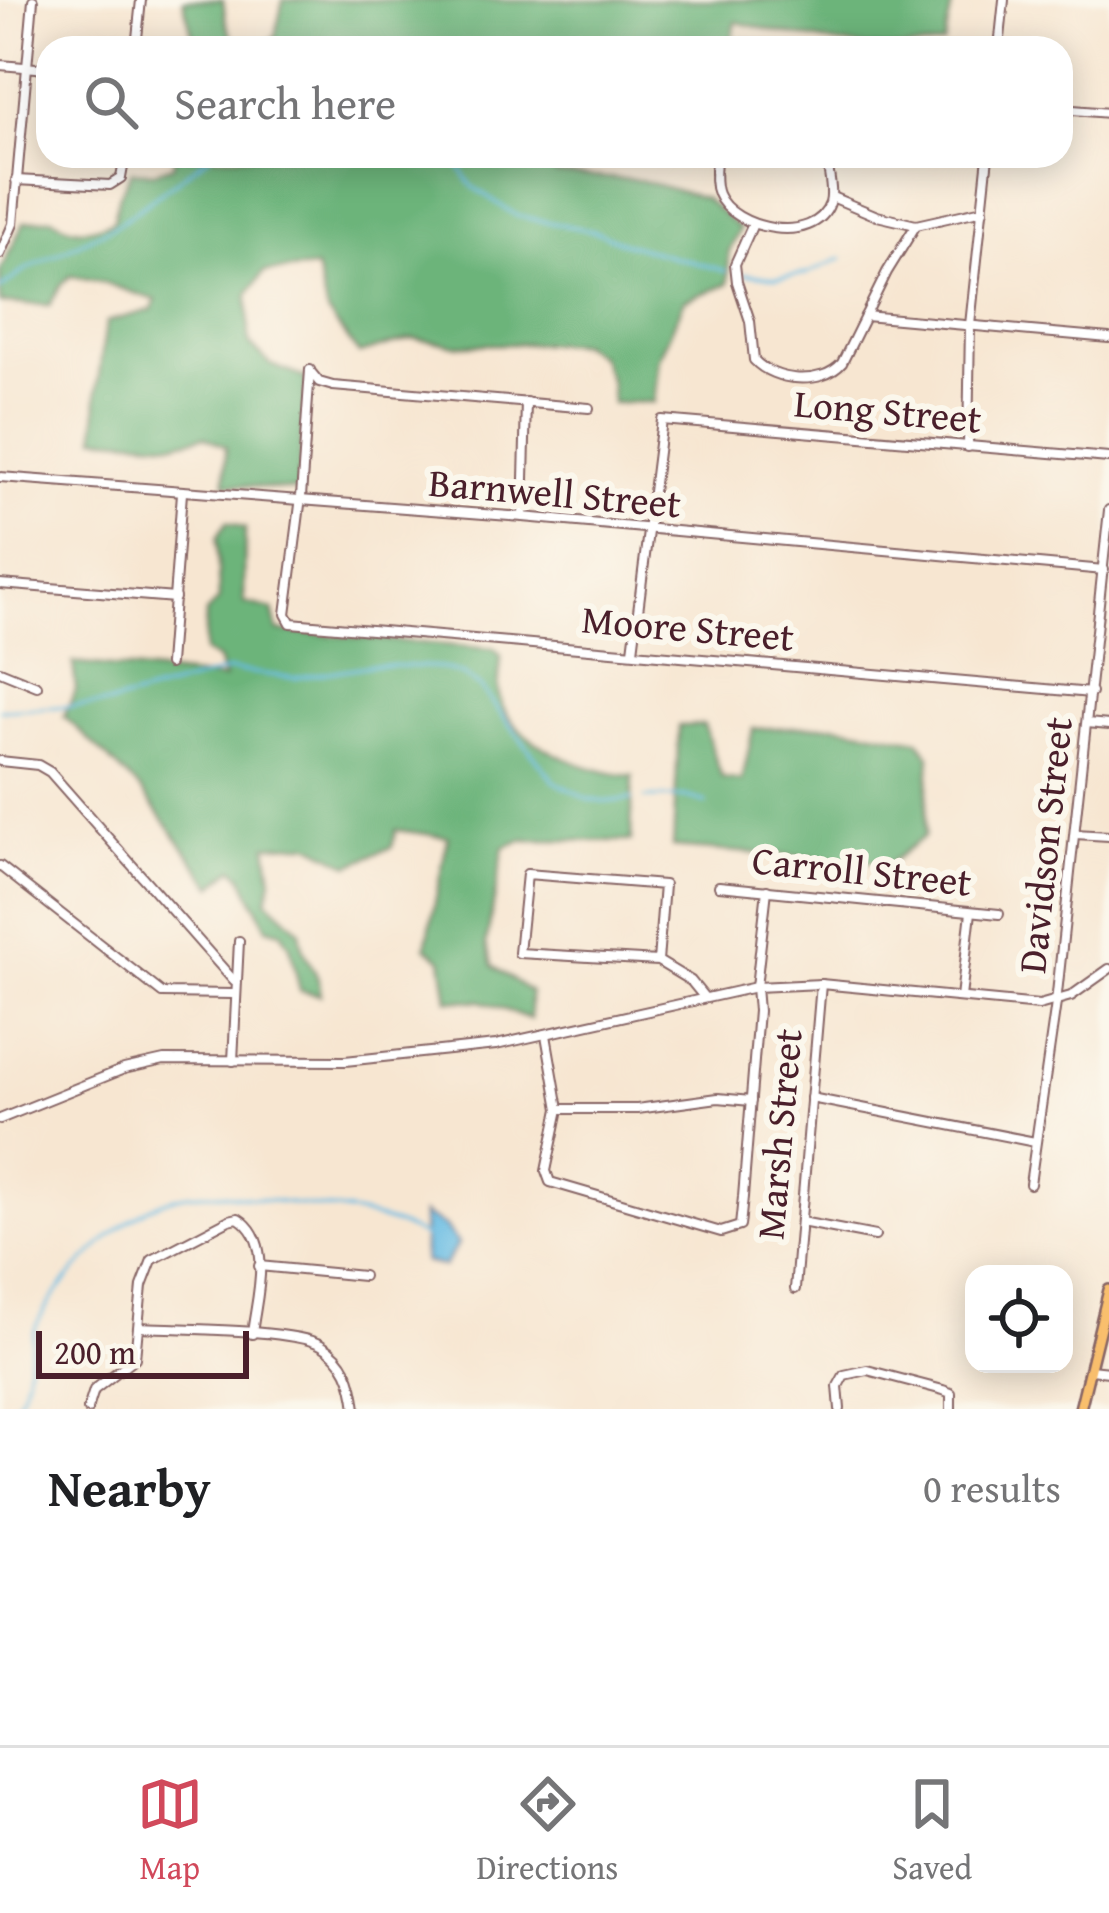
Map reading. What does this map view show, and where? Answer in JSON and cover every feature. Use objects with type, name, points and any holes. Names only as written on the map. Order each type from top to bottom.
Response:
[{"type":"main road","points":[[1080,1409],[1109,1290]]},
{"type":"street","points":[[0,254],[13,224],[33,0]]},
{"type":"street","points":[[137,36],[141,0]]},
{"type":"street","points":[[1000,36],[1004,0]]},
{"type":"street","points":[[0,65],[36,68]]},
{"type":"street","points":[[1073,110],[1109,113]]},
{"type":"street","points":[[16,180],[110,185],[118,182],[124,168]]},
{"type":"street","points":[[717,168],[718,195],[736,215],[753,224],[800,226],[822,216],[832,197],[828,168]]},
{"type":"street","points":[[968,448],[970,325],[987,168]]},
{"type":"street","points":[[832,197],[877,216],[916,225],[982,210]]},
{"type":"street","points":[[753,224],[735,263],[750,321],[751,353],[761,369],[785,376],[828,375],[842,363],[916,225]]},
{"type":"street","points":[[865,316],[1109,338]]},
{"type":"street","points":[[298,502],[310,370],[324,385],[590,407]]},
{"type":"street","points":[[523,517],[526,402]]},
{"type":"street","name":"Long Street","points":[[649,530],[662,420],[1109,458]]},
{"type":"street","name":"Barnwell Street","points":[[0,476],[1104,570]]},
{"type":"street","points":[[169,664],[182,493]]},
{"type":"street","name":"Moore Street","points":[[298,502],[286,614],[298,625],[1091,693]]},
{"type":"street","name":"Davidson Street","points":[[1030,1184],[1087,723],[1105,618],[1109,510]]},
{"type":"street","points":[[633,652],[649,530]]},
{"type":"street","points":[[0,584],[175,598]]},
{"type":"street","points":[[0,671],[37,686]]},
{"type":"street","points":[[1087,723],[1109,724]]},
{"type":"street","points":[[0,761],[38,765],[50,772],[234,981]]},
{"type":"street","points":[[1075,834],[1109,836]]},
{"type":"street","points":[[0,866],[162,993],[233,994]]},
{"type":"street","points":[[658,962],[664,885],[527,874],[519,952],[658,962],[691,981],[704,997]]},
{"type":"street","name":"Carroll Street","points":[[719,886],[1000,914]]},
{"type":"street","points":[[546,1035],[559,1109],[546,1171],[550,1182],[728,1232],[740,1226],[766,890]]},
{"type":"street","points":[[962,998],[971,912]]},
{"type":"street","points":[[233,1061],[239,941]]},
{"type":"street","points":[[0,1119],[124,1069],[164,1060],[345,1061],[508,1043],[756,987],[821,984],[1056,1003],[1109,969]]},
{"type":"street","name":"Marsh Street","points":[[795,1289],[821,984]]},
{"type":"street","points":[[559,1109],[637,1109],[718,1098],[751,1101]]},
{"type":"street","points":[[811,1098],[1035,1142]]},
{"type":"street","points":[[88,1409],[94,1390],[135,1358],[146,1270],[152,1260],[172,1246],[238,1218],[257,1234],[252,1334]]},
{"type":"street","points":[[801,1222],[875,1236]]},
{"type":"street","points":[[259,1266],[363,1276]]},
{"type":"street","points":[[140,1328],[252,1334],[320,1344],[348,1371],[356,1409]]},
{"type":"street","points":[[840,1409],[838,1386],[844,1376],[867,1370],[944,1390],[951,1394],[951,1409]]},
{"type":"street","points":[[1090,1370],[1109,1372]]},
{"type":"green space","points":[[183,0],[223,0],[231,36],[193,36]]},
{"type":"green space","points":[[283,0],[953,0],[946,36],[796,36],[736,22],[733,36],[275,36]]},
{"type":"green space","points":[[167,168],[554,168],[555,174],[641,180],[704,198],[740,229],[729,252],[728,284],[685,300],[659,357],[654,402],[612,403],[610,381],[600,357],[580,343],[456,345],[413,338],[359,354],[327,312],[316,268],[264,272],[248,294],[249,343],[271,365],[306,378],[298,491],[225,484],[226,447],[204,436],[175,443],[96,437],[106,322],[152,310],[156,300],[70,276],[50,305],[0,303],[0,271],[24,222],[52,218],[82,229],[106,224],[114,220],[119,195],[132,171]]},
{"type":"green space","points":[[227,522],[245,528],[244,603],[273,610],[278,631],[494,649],[501,656],[499,695],[518,728],[575,762],[633,776],[631,841],[523,840],[504,847],[486,944],[493,966],[530,992],[530,1019],[481,1001],[448,1000],[442,959],[426,947],[448,837],[396,830],[392,847],[350,865],[309,844],[267,845],[272,880],[267,899],[300,930],[321,995],[300,991],[290,946],[281,932],[267,928],[242,876],[234,868],[213,886],[141,790],[64,716],[76,690],[73,663],[224,679],[218,660],[204,652],[206,613],[219,600],[217,538]]},
{"type":"green space","points":[[704,725],[722,778],[742,781],[753,729],[836,725],[919,740],[930,756],[925,836],[890,863],[673,847],[679,726]]},
{"type":"water","points":[[423,1214],[444,1226],[458,1244],[444,1266],[424,1262]]},
{"type":"waterway","points":[[0,289],[25,270],[118,224],[194,168]]},
{"type":"waterway","points":[[460,168],[473,187],[517,216],[594,231],[726,271]]},
{"type":"waterway","points":[[745,274],[777,278],[806,274],[842,258]]},
{"type":"waterway","points":[[0,710],[110,704],[230,670],[295,678],[374,665],[437,667],[463,675],[480,687],[554,781],[587,799],[633,799]]},
{"type":"waterway","points":[[645,798],[685,797],[706,803]]},
{"type":"waterway","points":[[10,1409],[23,1391],[37,1324],[55,1295],[120,1228],[167,1200],[212,1194],[334,1209],[380,1219],[425,1237]]}]
